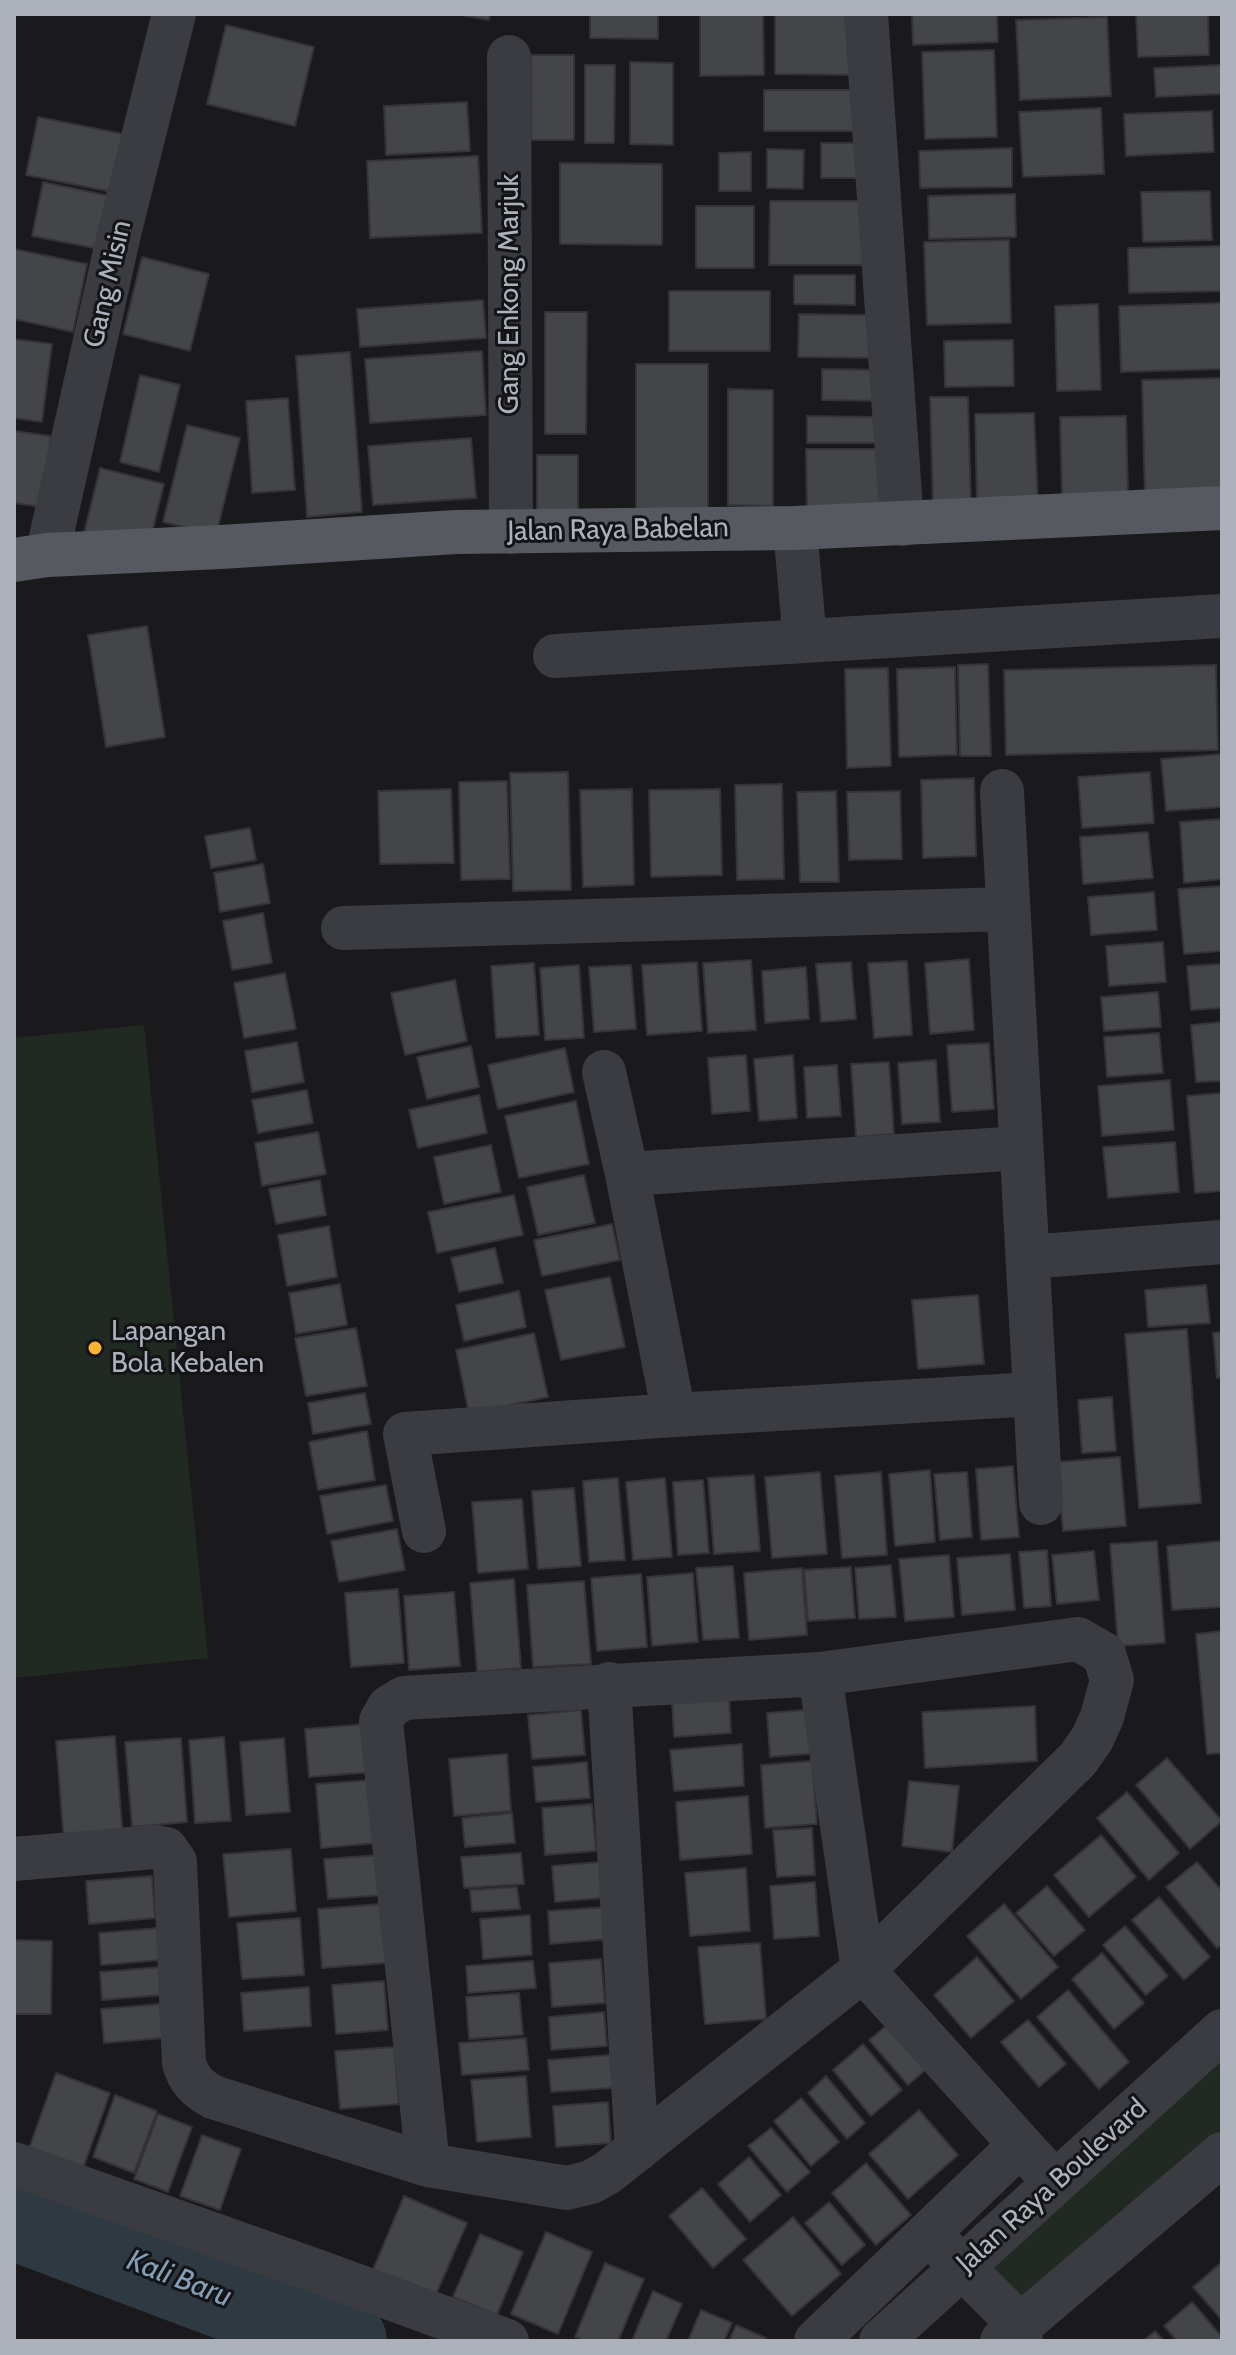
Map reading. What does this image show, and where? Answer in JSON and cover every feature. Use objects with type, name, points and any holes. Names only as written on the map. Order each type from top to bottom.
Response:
[{"type":"main road","name":"Jalan Raya Babelan","points":[[30,557],[456,532],[795,528],[1222,508]]},
{"type":"street","name":"Gang Misin","points":[[30,557],[119,234],[174,14]]},
{"type":"street","points":[[866,14],[902,524]]},
{"type":"street","name":"Gang Enkong Marjuk","points":[[509,57],[511,532]]},
{"type":"street","points":[[795,528],[805,641]]},
{"type":"street","points":[[555,656],[1222,616]]},
{"type":"street","points":[[1002,791],[1041,1503]]},
{"type":"street","points":[[343,928],[1008,909]]},
{"type":"street","points":[[604,1072],[674,1415]]},
{"type":"street","points":[[627,1174],[1021,1148]]},
{"type":"street","points":[[1028,1257],[1222,1242]]},
{"type":"street","points":[[424,1531],[405,1434],[1035,1394]]},
{"type":"street","points":[[14,1859],[154,1847],[166,1849],[175,1862],[184,2063],[193,2084],[213,2097],[428,2165],[567,2188],[599,2177],[637,2150],[863,1970],[1078,1759],[1097,1728],[1112,1680],[1104,1654],[1078,1639],[820,1674],[404,1698],[389,1707],[381,1721],[428,2165]]},
{"type":"street","points":[[820,1674],[863,1970],[1055,2183]]},
{"type":"street","points":[[609,1684],[637,2150]]},
{"type":"street","name":"Jalan Raya Boulevard","points":[[881,2341],[1222,2031]]},
{"type":"street","points":[[816,2341],[1020,2145]]},
{"type":"street","points":[[928,2233],[964,2266],[1014,2336],[1222,2154]]},
{"type":"street","points":[[14,2164],[507,2341]]},
{"type":"shaded area","name":"Lapangan Bola Kebalen","points":[[144,1025],[208,1658],[14,1678],[14,1038]]},
{"type":"shaded area","points":[[1222,2031],[1222,2154],[1020,2325],[964,2266]]},
{"type":"building","points":[[455,14],[490,14],[489,20]]},
{"type":"building","points":[[590,14],[658,14],[658,39],[590,38]]},
{"type":"building","points":[[700,14],[763,14],[764,75],[700,76]]},
{"type":"building","points":[[775,14],[853,14],[852,75],[775,74]]},
{"type":"building","points":[[912,14],[997,14],[998,42],[913,45]]},
{"type":"building","points":[[1136,14],[1208,14],[1209,55],[1138,57]]},
{"type":"building","points":[[1107,17],[1111,96],[1020,100],[1016,20]]},
{"type":"building","points":[[226,25],[314,47],[295,126],[207,104]]},
{"type":"building","points":[[994,50],[997,137],[925,139],[922,52]]},
{"type":"building","points":[[531,55],[574,55],[574,140],[531,140]]},
{"type":"building","points":[[630,62],[673,63],[673,145],[630,144]]},
{"type":"building","points":[[585,65],[615,65],[614,143],[585,143]]},
{"type":"building","points":[[1222,65],[1222,94],[1156,97],[1154,68]]},
{"type":"building","points":[[764,90],[857,90],[856,131],[764,131]]},
{"type":"building","points":[[467,102],[470,151],[386,155],[384,106]]},
{"type":"building","points":[[1101,108],[1104,174],[1023,177],[1019,112]]},
{"type":"building","points":[[1212,111],[1214,152],[1126,156],[1124,114]]},
{"type":"building","points":[[38,117],[123,134],[112,192],[26,175]]},
{"type":"building","points":[[821,143],[872,143],[872,178],[821,178]]},
{"type":"building","points":[[1012,148],[1012,187],[920,188],[919,151]]},
{"type":"building","points":[[767,149],[804,150],[803,189],[767,188]]},
{"type":"building","points":[[751,152],[751,191],[719,191],[719,153]]},
{"type":"building","points":[[478,156],[482,233],[370,238],[367,161]]},
{"type":"building","points":[[560,163],[662,164],[662,245],[560,244]]},
{"type":"building","points":[[43,182],[110,196],[99,249],[32,236]]},
{"type":"building","points":[[1210,191],[1212,240],[1143,242],[1141,192]]},
{"type":"building","points":[[1015,194],[1016,237],[929,239],[928,196]]},
{"type":"building","points":[[770,201],[877,201],[877,265],[769,265]]},
{"type":"building","points":[[696,206],[754,206],[754,268],[696,268]]},
{"type":"building","points":[[1009,240],[1011,323],[927,325],[924,242]]},
{"type":"building","points":[[1222,246],[1222,291],[1129,293],[1128,248]]},
{"type":"building","points":[[14,249],[87,264],[73,332],[14,319]]},
{"type":"building","points":[[142,257],[209,274],[190,351],[123,334]]},
{"type":"building","points":[[794,275],[855,275],[855,305],[794,304]]},
{"type":"building","points":[[669,291],[770,291],[770,351],[669,351]]},
{"type":"building","points":[[483,300],[486,338],[360,347],[357,309]]},
{"type":"building","points":[[1222,303],[1222,369],[1121,372],[1119,306]]},
{"type":"building","points":[[1098,304],[1101,390],[1057,391],[1055,306]]},
{"type":"building","points":[[545,312],[587,312],[586,434],[545,434]]},
{"type":"building","points":[[799,314],[872,315],[873,358],[798,357]]},
{"type":"building","points":[[14,339],[52,344],[42,422],[14,418]]},
{"type":"building","points":[[1013,340],[1014,386],[945,387],[944,341]]},
{"type":"building","points":[[482,351],[486,415],[370,423],[365,359]]},
{"type":"building","points":[[350,352],[362,512],[307,517],[296,356]]},
{"type":"building","points":[[636,364],[708,364],[708,514],[636,514]]},
{"type":"building","points":[[822,369],[886,370],[886,401],[822,400]]},
{"type":"building","points":[[140,375],[180,385],[159,472],[120,462]]},
{"type":"building","points":[[1222,378],[1222,500],[1145,501],[1142,380]]},
{"type":"building","points":[[728,389],[773,390],[773,506],[728,505]]},
{"type":"building","points":[[930,397],[968,397],[971,507],[933,508]]},
{"type":"building","points":[[288,398],[295,490],[252,493],[246,401]]},
{"type":"building","points":[[1034,413],[1038,503],[977,505],[975,414]]},
{"type":"building","points":[[807,416],[880,417],[879,443],[807,443]]},
{"type":"building","points":[[1126,416],[1128,494],[1062,496],[1060,417]]},
{"type":"building","points":[[187,425],[240,438],[216,535],[163,522]]},
{"type":"building","points":[[14,431],[51,436],[42,507],[14,503]]},
{"type":"building","points":[[471,438],[476,498],[373,505],[368,446]]},
{"type":"building","points":[[806,449],[891,449],[890,515],[807,514]]},
{"type":"building","points":[[537,455],[578,455],[578,526],[537,526]]},
{"type":"building","points":[[100,468],[164,484],[148,549],[84,533]]},
{"type":"building","points":[[147,626],[165,737],[106,747],[88,635]]},
{"type":"building","points":[[988,664],[991,756],[960,756],[958,665]]},
{"type":"building","points":[[1216,665],[1218,750],[1006,755],[1004,670]]},
{"type":"building","points":[[955,667],[957,755],[899,757],[897,669]]},
{"type":"building","points":[[888,668],[891,766],[847,768],[845,669]]},
{"type":"building","points":[[1222,754],[1222,807],[1166,811],[1161,759]]},
{"type":"building","points":[[568,772],[571,890],[513,891],[510,773]]},
{"type":"building","points":[[1150,772],[1154,823],[1082,828],[1078,777]]},
{"type":"building","points":[[974,778],[976,856],[923,858],[921,780]]},
{"type":"building","points":[[507,781],[510,879],[461,880],[459,782]]},
{"type":"building","points":[[782,784],[784,879],[737,880],[735,785]]},
{"type":"building","points":[[451,789],[454,863],[380,864],[378,791]]},
{"type":"building","points":[[632,789],[634,885],[583,887],[580,790]]},
{"type":"building","points":[[720,789],[722,875],[651,877],[649,790]]},
{"type":"building","points":[[836,791],[839,882],[800,882],[797,792]]},
{"type":"building","points":[[900,791],[902,859],[849,860],[847,792]]},
{"type":"building","points":[[1222,819],[1222,879],[1184,883],[1180,822]]},
{"type":"building","points":[[250,828],[256,860],[211,868],[205,836]]},
{"type":"building","points":[[1148,832],[1153,878],[1083,884],[1080,837]]},
{"type":"building","points":[[263,864],[270,903],[220,912],[214,873]]},
{"type":"building","points":[[1222,886],[1222,951],[1184,954],[1178,889]]},
{"type":"building","points":[[1154,892],[1157,930],[1091,935],[1088,897]]},
{"type":"building","points":[[263,913],[272,963],[232,970],[223,921]]},
{"type":"building","points":[[1163,942],[1166,982],[1109,986],[1106,946]]},
{"type":"building","points":[[969,959],[974,1030],[930,1034],[925,963]]},
{"type":"building","points":[[751,960],[756,1030],[708,1033],[703,963]]},
{"type":"building","points":[[907,961],[912,1035],[874,1038],[868,963]]},
{"type":"building","points":[[697,962],[702,1031],[647,1035],[642,965]]},
{"type":"building","points":[[851,962],[856,1019],[821,1022],[816,964]]},
{"type":"building","points":[[534,963],[539,1035],[496,1038],[491,966]]},
{"type":"building","points":[[1222,964],[1222,1008],[1191,1010],[1187,966]]},
{"type":"building","points":[[579,965],[584,1038],[545,1040],[540,968]]},
{"type":"building","points":[[631,965],[636,1029],[594,1032],[589,967]]},
{"type":"building","points":[[806,967],[809,1019],[765,1023],[762,971]]},
{"type":"building","points":[[285,973],[296,1029],[244,1038],[234,983]]},
{"type":"building","points":[[455,980],[467,1041],[405,1055],[391,993]]},
{"type":"building","points":[[1158,992],[1161,1027],[1104,1031],[1101,997]]},
{"type":"building","points":[[1222,1022],[1222,1081],[1196,1082],[1191,1025]]},
{"type":"building","points":[[1159,1033],[1163,1073],[1107,1077],[1104,1037]]},
{"type":"building","points":[[297,1042],[304,1082],[252,1092],[245,1051]]},
{"type":"building","points":[[989,1043],[994,1109],[952,1112],[947,1045]]},
{"type":"building","points":[[471,1046],[479,1087],[427,1099],[417,1057]]},
{"type":"building","points":[[565,1048],[574,1092],[498,1109],[488,1065]]},
{"type":"building","points":[[746,1055],[750,1111],[712,1114],[708,1058]]},
{"type":"building","points":[[793,1055],[797,1118],[759,1121],[754,1059]]},
{"type":"building","points":[[936,1060],[940,1122],[902,1124],[898,1063]]},
{"type":"building","points":[[889,1062],[894,1134],[856,1137],[851,1064]]},
{"type":"building","points":[[837,1065],[841,1116],[807,1118],[804,1067]]},
{"type":"building","points":[[1170,1080],[1174,1130],[1102,1136],[1098,1086]]},
{"type":"building","points":[[307,1090],[313,1123],[258,1133],[252,1100]]},
{"type":"building","points":[[1222,1093],[1222,1191],[1195,1193],[1187,1096]]},
{"type":"building","points":[[479,1095],[487,1133],[418,1148],[409,1110]]},
{"type":"building","points":[[576,1101],[589,1164],[519,1178],[505,1116]]},
{"type":"building","points":[[318,1132],[326,1174],[262,1186],[255,1143]]},
{"type":"building","points":[[1175,1142],[1179,1192],[1108,1198],[1103,1147]]},
{"type":"building","points":[[491,1145],[501,1192],[444,1204],[434,1157]]},
{"type":"building","points":[[584,1175],[595,1223],[538,1235],[527,1187]]},
{"type":"building","points":[[320,1180],[326,1215],[276,1224],[269,1189]]},
{"type":"building","points":[[514,1195],[523,1235],[437,1253],[428,1212]]},
{"type":"building","points":[[612,1224],[620,1260],[542,1276],[534,1240]]},
{"type":"building","points":[[329,1226],[337,1277],[287,1286],[278,1235]]},
{"type":"building","points":[[495,1248],[503,1283],[459,1292],[451,1258]]},
{"type":"building","points":[[610,1277],[625,1347],[561,1360],[545,1290]]},
{"type":"building","points":[[340,1284],[347,1325],[296,1334],[289,1293]]},
{"type":"building","points":[[1206,1285],[1210,1323],[1148,1327],[1145,1290]]},
{"type":"building","points":[[519,1291],[526,1327],[464,1341],[456,1305]]},
{"type":"building","points":[[978,1295],[984,1364],[918,1369],[912,1300]]},
{"type":"building","points":[[356,1328],[367,1386],[306,1396],[295,1338]]},
{"type":"building","points":[[1187,1329],[1201,1503],[1139,1508],[1125,1334]]},
{"type":"building","points":[[1222,1332],[1222,1377],[1217,1378],[1213,1333]]},
{"type":"building","points":[[534,1333],[548,1397],[469,1414],[456,1350]]},
{"type":"building","points":[[365,1393],[371,1424],[313,1434],[308,1403]]},
{"type":"building","points":[[1112,1397],[1116,1451],[1082,1453],[1078,1400]]},
{"type":"building","points":[[367,1431],[375,1480],[318,1490],[309,1442]]},
{"type":"building","points":[[1120,1457],[1126,1526],[1063,1531],[1057,1462]]},
{"type":"building","points":[[1013,1466],[1019,1537],[981,1540],[976,1469]]},
{"type":"building","points":[[930,1470],[935,1542],[895,1546],[889,1474]]},
{"type":"building","points":[[820,1472],[827,1554],[772,1558],[765,1477]]},
{"type":"building","points":[[881,1472],[887,1555],[842,1558],[835,1476]]},
{"type":"building","points":[[967,1472],[972,1537],[940,1540],[934,1474]]},
{"type":"building","points":[[754,1475],[760,1551],[714,1554],[708,1478]]},
{"type":"building","points":[[618,1478],[625,1560],[589,1562],[583,1481]]},
{"type":"building","points":[[665,1478],[672,1557],[633,1560],[626,1482]]},
{"type":"building","points":[[703,1480],[709,1553],[678,1555],[673,1482]]},
{"type":"building","points":[[386,1485],[393,1521],[327,1534],[320,1496]]},
{"type":"building","points":[[574,1488],[581,1566],[538,1569],[532,1491]]},
{"type":"building","points":[[522,1499],[528,1569],[478,1573],[472,1502]]},
{"type":"building","points":[[397,1529],[405,1570],[339,1582],[331,1541]]},
{"type":"building","points":[[1157,1541],[1165,1643],[1118,1646],[1110,1544]]},
{"type":"building","points":[[1222,1541],[1222,1607],[1172,1610],[1167,1546]]},
{"type":"building","points":[[1047,1550],[1051,1606],[1024,1608],[1019,1552]]},
{"type":"building","points":[[1094,1551],[1099,1600],[1057,1604],[1052,1555]]},
{"type":"building","points":[[1010,1554],[1015,1610],[962,1615],[957,1558]]},
{"type":"building","points":[[949,1555],[954,1617],[905,1621],[899,1559]]},
{"type":"building","points":[[891,1565],[896,1617],[859,1619],[855,1568]]},
{"type":"building","points":[[733,1566],[739,1638],[703,1640],[696,1568]]},
{"type":"building","points":[[851,1567],[855,1618],[808,1621],[804,1570]]},
{"type":"building","points":[[802,1568],[807,1635],[749,1640],[744,1573]]},
{"type":"building","points":[[693,1573],[698,1642],[652,1646],[647,1577]]},
{"type":"building","points":[[641,1574],[647,1647],[597,1651],[591,1578]]},
{"type":"building","points":[[514,1579],[521,1668],[477,1672],[470,1583]]},
{"type":"building","points":[[584,1581],[591,1664],[533,1667],[527,1585]]},
{"type":"building","points":[[398,1589],[404,1663],[351,1667],[345,1593]]},
{"type":"building","points":[[454,1592],[460,1666],[409,1670],[404,1596]]},
{"type":"building","points":[[1222,1631],[1222,1753],[1207,1754],[1196,1634]]},
{"type":"building","points":[[729,1696],[731,1733],[674,1737],[672,1700]]},
{"type":"building","points":[[1035,1706],[1037,1761],[925,1768],[922,1712]]},
{"type":"building","points":[[817,1709],[820,1753],[770,1757],[767,1713]]},
{"type":"building","points":[[581,1710],[585,1755],[532,1759],[528,1715]]},
{"type":"building","points":[[368,1724],[373,1772],[309,1777],[305,1729]]},
{"type":"building","points":[[115,1736],[123,1839],[64,1843],[56,1741]]},
{"type":"building","points":[[224,1737],[231,1821],[195,1823],[189,1740]]},
{"type":"building","points":[[181,1738],[187,1822],[132,1827],[125,1742]]},
{"type":"building","points":[[284,1738],[290,1812],[246,1815],[240,1742]]},
{"type":"building","points":[[742,1744],[744,1786],[674,1791],[670,1750]]},
{"type":"building","points":[[507,1754],[511,1811],[454,1816],[449,1759]]},
{"type":"building","points":[[1167,1758],[1222,1821],[1190,1849],[1136,1785]]},
{"type":"building","points":[[812,1761],[817,1824],[765,1828],[761,1765]]},
{"type":"building","points":[[587,1762],[590,1798],[536,1802],[533,1767]]},
{"type":"building","points":[[373,1780],[378,1843],[321,1848],[316,1784]]},
{"type":"building","points":[[909,1781],[959,1786],[952,1852],[902,1846]]},
{"type":"building","points":[[1127,1792],[1179,1853],[1149,1880],[1097,1818]]},
{"type":"building","points":[[748,1796],[752,1854],[680,1860],[676,1802]]},
{"type":"building","points":[[592,1804],[596,1851],[545,1855],[542,1808]]},
{"type":"building","points":[[512,1813],[515,1843],[465,1847],[462,1818]]},
{"type":"building","points":[[812,1828],[815,1875],[777,1877],[773,1830]]},
{"type":"building","points":[[1101,1835],[1136,1877],[1089,1917],[1054,1875]]},
{"type":"building","points":[[291,1849],[296,1911],[229,1917],[223,1854]]},
{"type":"building","points":[[521,1853],[524,1884],[464,1888],[461,1857]]},
{"type":"building","points":[[380,1855],[384,1895],[328,1899],[324,1859]]},
{"type":"building","points":[[600,1862],[602,1898],[555,1902],[552,1866]]},
{"type":"building","points":[[1197,1862],[1222,1891],[1222,1944],[1217,1948],[1166,1887]]},
{"type":"building","points":[[746,1868],[750,1931],[690,1936],[685,1873]]},
{"type":"building","points":[[152,1876],[155,1918],[89,1924],[86,1881]]},
{"type":"building","points":[[815,1882],[819,1936],[774,1939],[770,1886]]},
{"type":"building","points":[[1047,1886],[1085,1930],[1054,1956],[1016,1913]]},
{"type":"building","points":[[517,1887],[520,1909],[472,1912],[470,1890]]},
{"type":"building","points":[[1159,1897],[1210,1957],[1184,1980],[1132,1920]]},
{"type":"building","points":[[381,1904],[386,1963],[322,1968],[318,1909]]},
{"type":"building","points":[[1004,1904],[1058,1967],[1021,1999],[967,1936]]},
{"type":"building","points":[[607,1907],[610,1939],[550,1944],[548,1911]]},
{"type":"building","points":[[530,1915],[532,1955],[483,1959],[480,1919]]},
{"type":"building","points":[[300,1918],[304,1975],[242,1979],[237,1923]]},
{"type":"building","points":[[1125,1926],[1168,1976],[1146,1995],[1103,1945]]},
{"type":"building","points":[[158,1928],[161,1960],[101,1965],[99,1933]]},
{"type":"building","points":[[14,1940],[52,1941],[51,2014],[14,2014]]},
{"type":"building","points":[[760,1943],[766,2019],[705,2024],[698,1947]]},
{"type":"building","points":[[1102,1953],[1144,2003],[1114,2029],[1072,1979]]},
{"type":"building","points":[[977,1957],[1014,2001],[971,2038],[934,1995]]},
{"type":"building","points":[[601,1959],[605,2003],[552,2007],[549,1963]]},
{"type":"building","points":[[533,1961],[536,1988],[468,1993],[466,1966]]},
{"type":"building","points":[[161,1967],[163,1995],[102,2000],[100,1972]]},
{"type":"building","points":[[384,1981],[388,2030],[336,2034],[332,1985]]},
{"type":"building","points":[[309,1987],[311,2026],[244,2031],[241,1993]]},
{"type":"building","points":[[1068,1990],[1129,2062],[1099,2089],[1037,2017]]},
{"type":"building","points":[[519,1993],[523,2035],[469,2039],[466,1997]]},
{"type":"building","points":[[160,2004],[163,2038],[104,2043],[101,2009]]},
{"type":"building","points":[[604,2012],[607,2046],[551,2050],[549,2017]]},
{"type":"building","points":[[1028,2020],[1066,2064],[1039,2087],[1001,2042]]},
{"type":"building","points":[[892,2021],[930,2066],[908,2085],[869,2040]]},
{"type":"building","points":[[526,2038],[529,2070],[462,2075],[459,2043]]},
{"type":"building","points":[[863,2044],[902,2090],[871,2116],[833,2070]]},
{"type":"building","points":[[394,2047],[399,2104],[340,2109],[335,2051]]},
{"type":"building","points":[[610,2055],[613,2088],[551,2092],[548,2060]]},
{"type":"building","points":[[56,2073],[110,2093],[80,2177],[26,2157]]},
{"type":"building","points":[[526,2076],[531,2137],[477,2142],[471,2080]]},
{"type":"building","points":[[826,2076],[865,2123],[847,2139],[808,2093]]},
{"type":"building","points":[[115,2095],[157,2111],[134,2173],[93,2157]]},
{"type":"building","points":[[801,2098],[839,2142],[811,2166],[774,2121]]},
{"type":"building","points":[[608,2102],[611,2143],[556,2147],[553,2106]]},
{"type":"building","points":[[919,2110],[958,2155],[908,2199],[869,2154]]},
{"type":"building","points":[[158,2114],[192,2127],[168,2192],[134,2179]]},
{"type":"building","points":[[771,2128],[810,2172],[787,2192],[748,2146]]},
{"type":"building","points":[[202,2135],[241,2149],[220,2210],[180,2196]]},
{"type":"building","points":[[749,2157],[781,2195],[750,2222],[718,2184]]},
{"type":"building","points":[[866,2163],[911,2215],[876,2245],[832,2193]]},
{"type":"building","points":[[702,2188],[746,2239],[713,2268],[669,2216]]},
{"type":"building","points":[[404,2196],[467,2223],[434,2299],[372,2272]]},
{"type":"building","points":[[829,2202],[865,2245],[842,2265],[805,2223]]},
{"type":"building","points":[[793,2217],[841,2274],[792,2316],[743,2260]]},
{"type":"building","points":[[546,2232],[592,2252],[558,2334],[511,2314]]},
{"type":"building","points":[[480,2234],[523,2252],[497,2315],[453,2297]]},
{"type":"building","points":[[1222,2262],[1222,2320],[1193,2287]]},
{"type":"building","points":[[605,2263],[644,2279],[618,2341],[584,2341],[575,2337]]},
{"type":"building","points":[[653,2291],[682,2304],[666,2341],[632,2341]]},
{"type":"building","points":[[1192,2302],[1222,2337],[1222,2341],[1177,2341],[1164,2326]]},
{"type":"building","points":[[701,2310],[732,2323],[724,2341],[688,2341]]},
{"type":"building","points":[[736,2325],[766,2338],[765,2341],[729,2341]]},
{"type":"building","points":[[1155,2331],[1164,2341],[1143,2341]]},
{"type":"waterway","name":"Kali Baru","points":[[14,2217],[344,2341]]},
{"type":"place","name":"Lapangan Bola Kebalen","points":[[95,1348]]}]
